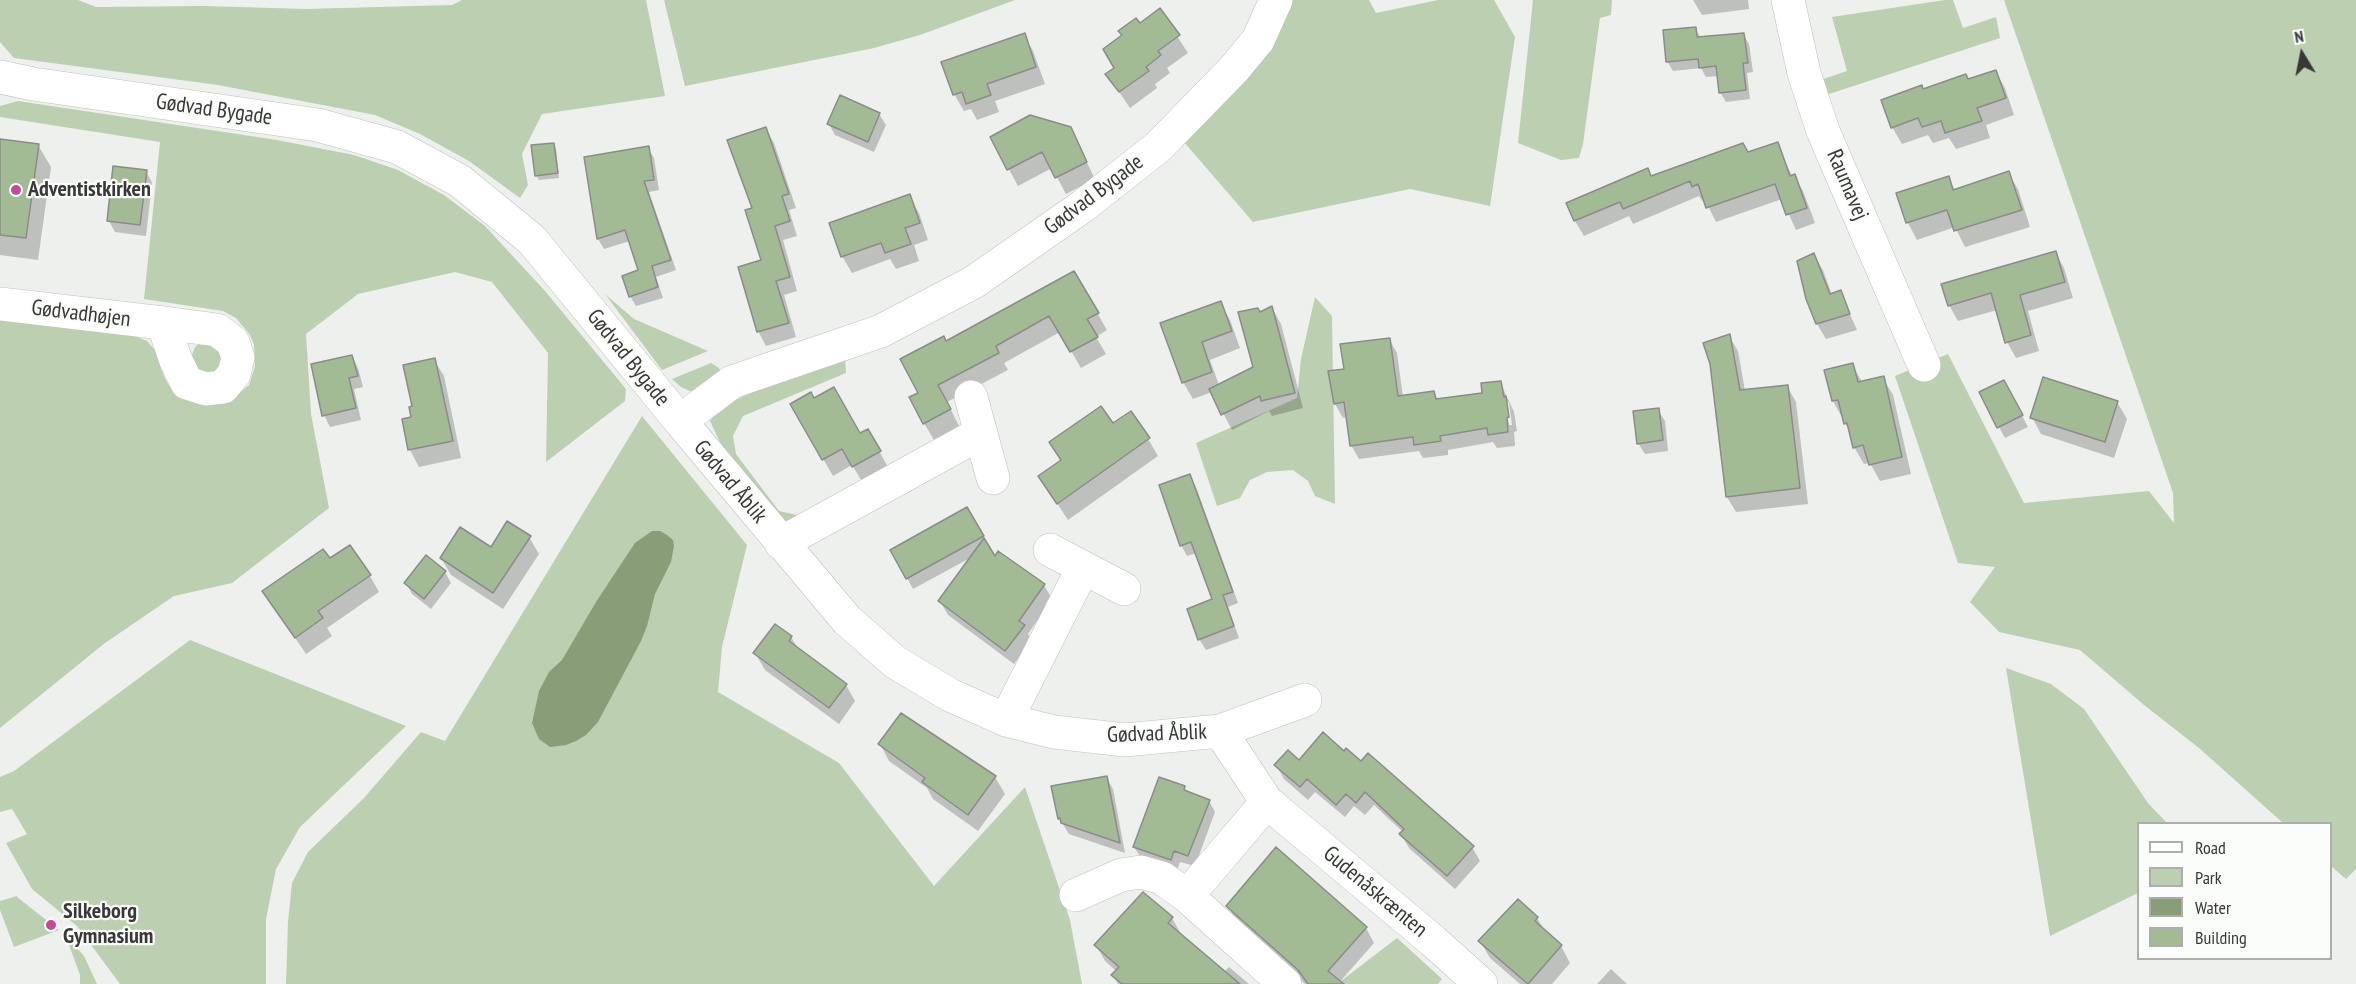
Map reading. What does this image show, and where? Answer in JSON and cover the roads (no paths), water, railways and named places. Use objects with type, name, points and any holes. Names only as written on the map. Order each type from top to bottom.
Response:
[{"type":"street","name":"Gødvad Bygade","points":[[0,78],[318,124],[397,147],[460,181],[532,240],[680,421],[732,382],[881,332],[974,282],[1083,206],[1158,147],[1234,69],[1258,40],[1276,0]]},
{"type":"street","name":"Raumavej","points":[[1788,0],[1804,73],[1824,131],[1924,364]]},
{"type":"street","name":"Gødvadhøjen","points":[[0,304],[163,323]]},
{"type":"street","points":[[971,397],[993,478]]},
{"type":"street","name":"Gødvad Åblik","points":[[680,421],[847,620],[895,662],[950,695],[1006,720],[1054,732],[1125,740],[1220,731],[1305,700]]},
{"type":"street","name":"Gødvad Åblik","points":[[781,543],[981,434]]},
{"type":"street","points":[[1050,550],[1124,589]]},
{"type":"street","points":[[1006,720],[1083,567]]},
{"type":"street","name":"Gudenåskrænten","points":[[1220,731],[1267,802],[1481,984]]},
{"type":"street","points":[[1187,896],[1267,802]]},
{"type":"street","points":[[1076,895],[1121,875],[1141,872],[1162,878],[1187,896],[1285,984]]},
{"type":"water","points":[[652,531],[660,531],[667,535],[673,540],[674,546],[671,562],[655,594],[641,641],[598,722],[586,735],[576,741],[550,747],[539,739],[532,723],[539,691],[549,672],[562,660],[596,602],[635,543]]},
{"type":"place","name":"Adventistkirken","points":[[16,190]]},
{"type":"place","name":"Silkeborg Gymnasium","points":[[51,925]]}]
